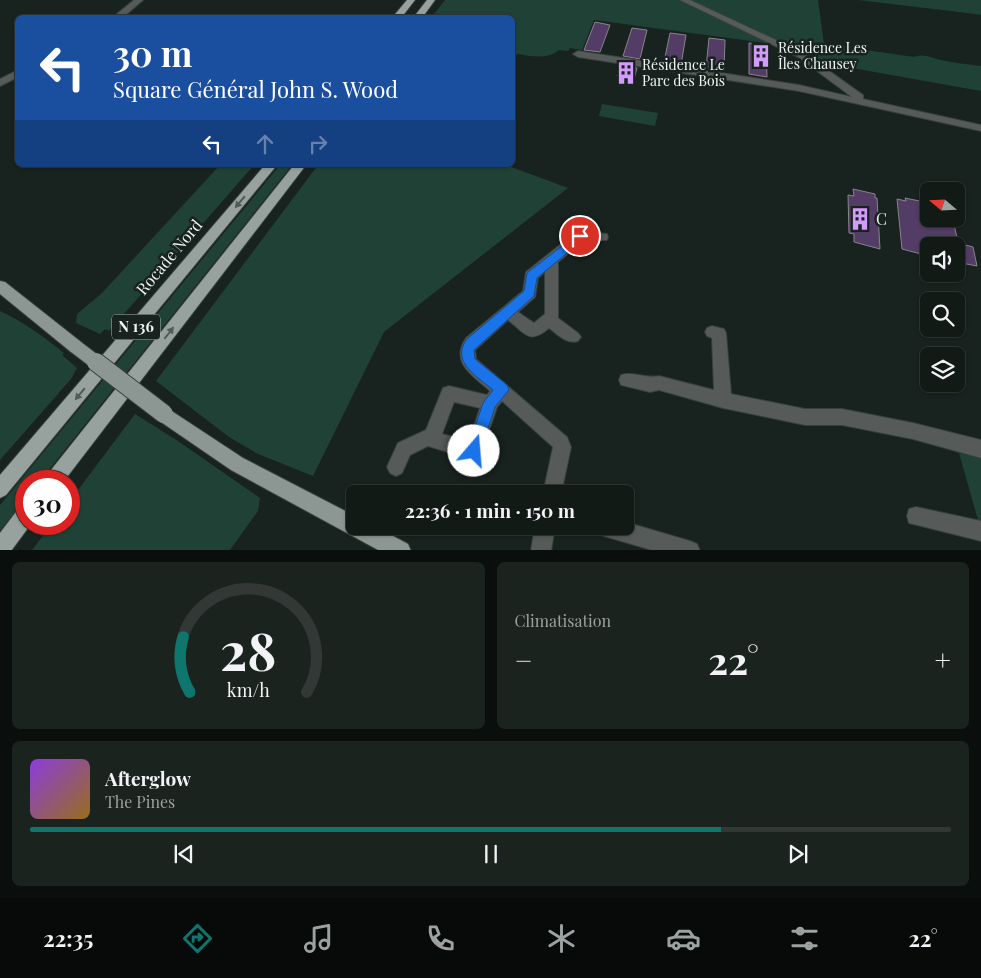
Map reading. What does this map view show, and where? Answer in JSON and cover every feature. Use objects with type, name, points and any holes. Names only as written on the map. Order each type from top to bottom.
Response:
[{"type":"highway","points":[[398,15],[411,0]]},
{"type":"highway","points":[[419,15],[431,0]]},
{"type":"highway","name":"Rocade Nord","points":[[0,489],[270,167]]},
{"type":"highway","name":"N 136","points":[[62,470],[298,167]]},
{"type":"highway","points":[[67,470],[154,352]]},
{"type":"highway","points":[[0,485],[56,423]]},
{"type":"highway","points":[[0,549],[15,529]]},
{"type":"highway","points":[[8,550],[19,535]]},
{"type":"main road","points":[[0,286],[164,414],[237,464],[401,550]]},
{"type":"street","points":[[120,15],[139,0]]},
{"type":"street","points":[[684,0],[801,55],[866,102]]},
{"type":"street","points":[[578,54],[799,88],[981,128]]},
{"type":"street","points":[[0,83],[15,75]]},
{"type":"street","points":[[554,485],[562,447],[561,443],[469,362],[467,349],[471,343],[530,293],[531,276],[580,236],[602,237]]},
{"type":"street","points":[[508,312],[534,332],[552,316],[552,264],[546,264]]},
{"type":"street","points":[[548,319],[573,338]]},
{"type":"street","points":[[712,332],[719,333],[723,400]]},
{"type":"street","points":[[626,380],[650,385],[659,383],[684,388],[723,400],[805,417],[842,417],[913,431],[981,448]]},
{"type":"street","points":[[490,403],[449,394],[431,439],[474,451],[490,403],[502,390]]},
{"type":"street","points":[[396,467],[404,449],[433,435]]},
{"type":"street","points":[[916,516],[981,531]]},
{"type":"street","points":[[634,534],[690,550]]},
{"type":"street","points":[[541,550],[544,535]]},
{"type":"green space","points":[[445,0],[678,0],[773,44],[594,20],[582,50],[570,48],[568,51],[559,50],[544,56],[517,54],[515,58],[515,15],[433,15]]},
{"type":"green space","points":[[688,0],[818,0],[824,44],[914,57],[925,56],[981,66],[981,91],[813,61],[788,45]]},
{"type":"green space","points":[[858,0],[981,0],[981,15],[967,13]]},
{"type":"green space","points":[[602,104],[658,113],[655,126],[599,116]]},
{"type":"green space","points":[[218,167],[252,167],[109,331],[105,329],[100,334],[76,323],[77,314],[101,294]]},
{"type":"green space","points":[[278,167],[290,167],[49,470],[29,470]]},
{"type":"green space","points":[[316,167],[511,167],[568,188],[384,332],[313,476],[258,454],[229,437],[156,381]]},
{"type":"green space","points":[[0,311],[26,325],[49,341],[64,353],[62,355],[77,368],[71,379],[0,460]]},
{"type":"green space","points":[[135,414],[178,441],[260,498],[258,511],[230,550],[32,550],[44,535],[80,535],[80,487]]},
{"type":"green space","points":[[959,453],[981,458],[981,521],[978,520]]},
{"type":"green space","points":[[15,487],[15,512],[0,531],[0,505]]},
{"type":"building","points":[[595,22],[610,25],[600,52],[584,50]]},
{"type":"building","points":[[632,28],[647,30],[640,59],[623,56]]},
{"type":"building","points":[[670,33],[686,35],[681,65],[664,62]]},
{"type":"building","points":[[709,38],[725,40],[724,71],[706,68]]},
{"type":"building","name":"Résidence Les Îles Chausey","points":[[749,43],[766,45],[767,77],[749,74]]},
{"type":"building","points":[[620,65],[637,68],[634,79],[617,76]]},
{"type":"building","name":"C","points":[[853,189],[875,194],[875,198],[877,198],[880,249],[854,242],[854,234],[849,233],[848,195],[854,196]]},
{"type":"building","points":[[905,198],[920,201],[920,228],[955,228],[957,237],[920,237],[920,254],[902,249],[897,199],[906,201]]},
{"type":"building","points":[[965,245],[973,247],[977,266],[965,264]]},
{"type":"place","name":"Résidence Les Îles Chausey","points":[[761,56]]},
{"type":"place","name":"Résidence Le Parc des Bois","points":[[626,73]]},
{"type":"place","name":"C","points":[[860,219]]},
{"type":"route","points":[[474,451],[490,403],[502,390],[469,362],[467,349],[471,343],[530,293],[531,276],[580,236]]}]
